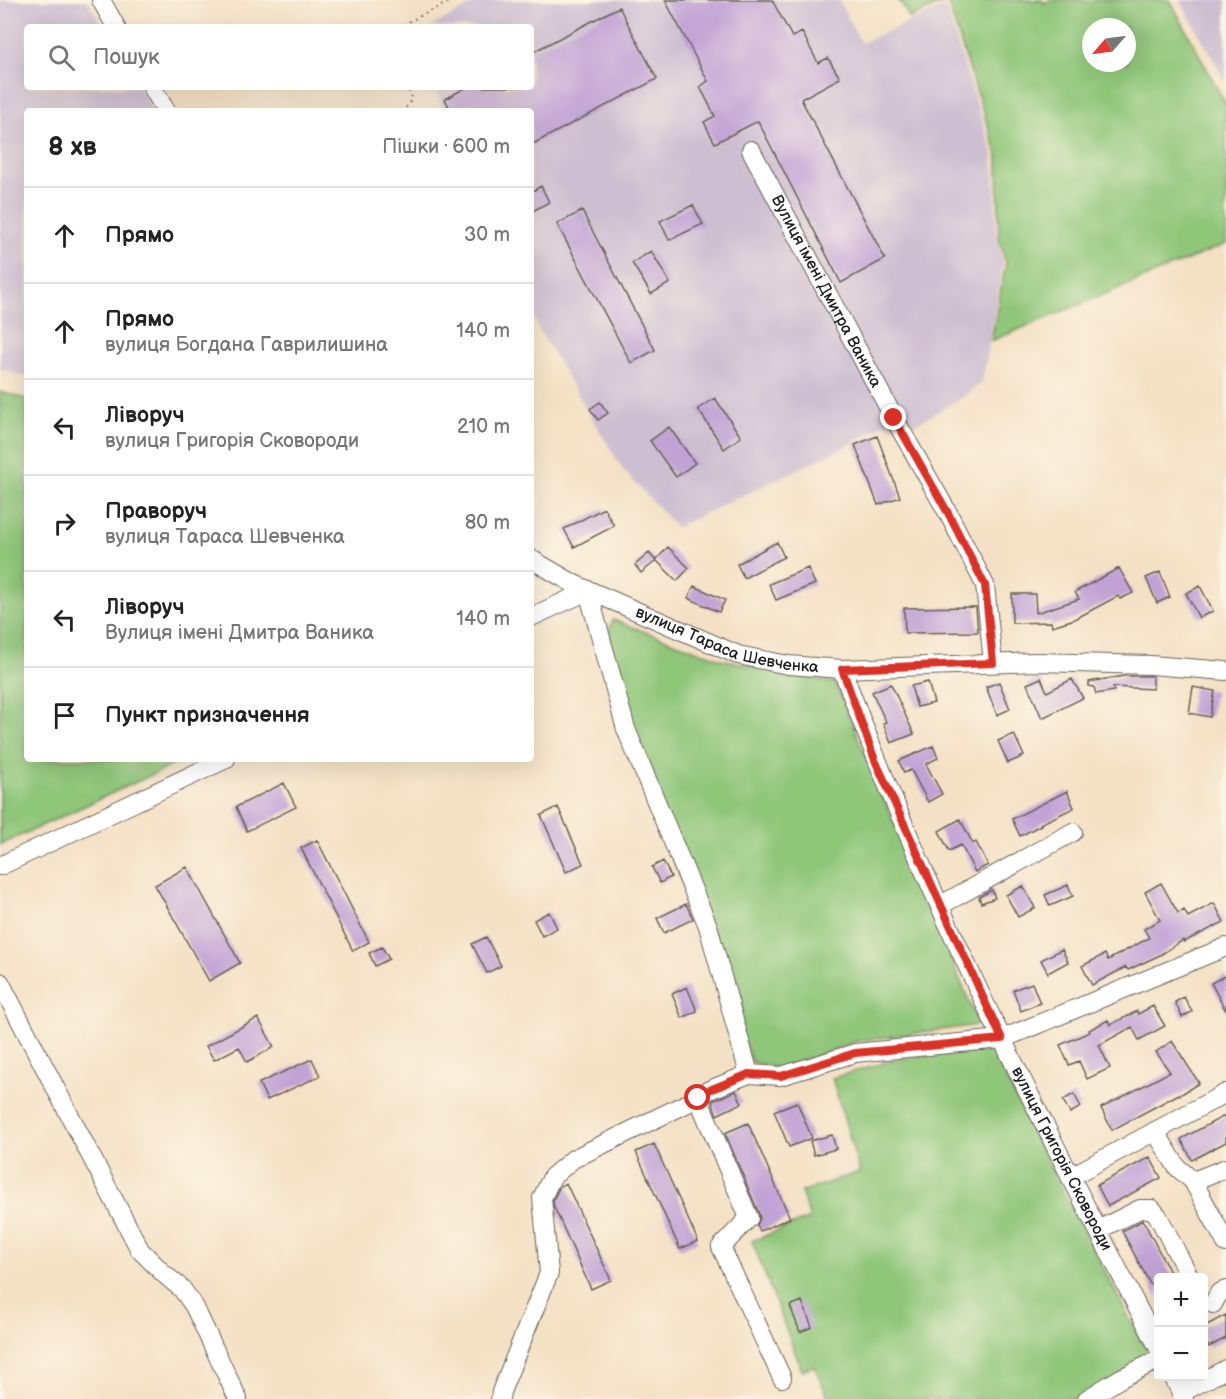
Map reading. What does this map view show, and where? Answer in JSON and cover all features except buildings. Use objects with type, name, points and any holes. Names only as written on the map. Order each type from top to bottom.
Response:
[{"type":"street","points":[[100,0],[114,24]]},
{"type":"street","points":[[154,90],[164,108]]},
{"type":"street","name":"Вулиця імені Дмитра Ваника","points":[[751,150],[985,585],[993,663]]},
{"type":"street","name":"вулиця Тараса Шевченка","points":[[534,561],[574,584],[738,655],[788,665],[842,669],[1037,662],[1151,665],[1226,671]]},
{"type":"street","points":[[534,616],[588,591],[626,729],[708,926],[749,1074]]},
{"type":"street","name":"вулиця Григорія Сковороди","points":[[842,669],[875,760],[1002,1039],[1154,1339]]},
{"type":"street","points":[[0,866],[220,762]]},
{"type":"street","points":[[941,905],[1073,832]]},
{"type":"street","points":[[500,1399],[549,1273],[542,1198],[552,1177],[573,1159],[698,1098],[702,1093],[749,1074],[781,1076],[855,1053],[1002,1039],[1226,946]]},
{"type":"street","points":[[0,982],[140,1250],[182,1289],[194,1306],[238,1399]]},
{"type":"street","points":[[1070,1177],[1226,1093]]},
{"type":"street","points":[[698,1098],[749,1218],[721,1247],[782,1378]]},
{"type":"street","points":[[1155,1131],[1177,1167],[1193,1181],[1226,1243]]},
{"type":"street","points":[[1193,1181],[1226,1168]]},
{"type":"street","points":[[1098,1230],[1140,1209],[1152,1209],[1158,1216],[1187,1273]]},
{"type":"street","points":[[1213,1304],[1219,1293],[1226,1290]]},
{"type":"street","points":[[1087,1399],[1121,1378],[1154,1362]]},
{"type":"street","points":[[1180,1390],[1226,1369]]},
{"type":"path","points":[[404,24],[453,0]]},
{"type":"path","points":[[406,108],[410,105],[412,95],[408,90]]},
{"type":"shaded area","points":[[0,0],[87,0],[101,24],[24,24],[24,90],[141,90],[151,108],[24,108],[24,376],[0,369]]},
{"type":"shaded area","points":[[481,0],[839,0],[861,43],[945,6],[993,154],[997,241],[1003,263],[982,383],[960,399],[912,426],[904,412],[845,447],[676,527],[623,470],[534,318],[534,108],[443,108],[435,90],[534,90],[534,24],[437,24]]},
{"type":"shaded area","points":[[1180,0],[1226,0],[1226,82]]},
{"type":"green space","points":[[899,0],[1042,0],[1044,3],[1050,0],[1170,0],[1226,105],[1226,244],[991,341],[1006,263],[999,240],[998,156],[947,1],[910,18]]},
{"type":"green space","points":[[0,392],[24,398],[24,762],[180,762],[0,845]]},
{"type":"green space","points":[[613,620],[721,659],[835,683],[979,1025],[857,1041],[780,1069],[752,1062],[644,785],[607,636]]},
{"type":"green space","points":[[988,1044],[1150,1357],[1082,1399],[829,1399],[814,1366],[802,1370],[752,1241],[810,1218],[801,1192],[860,1172],[832,1078],[898,1059]]},
{"type":"route","points":[[698,1098],[702,1093],[749,1074],[781,1076],[855,1053],[1002,1039],[875,760],[842,669],[993,663],[985,585],[948,513],[894,418]]}]
